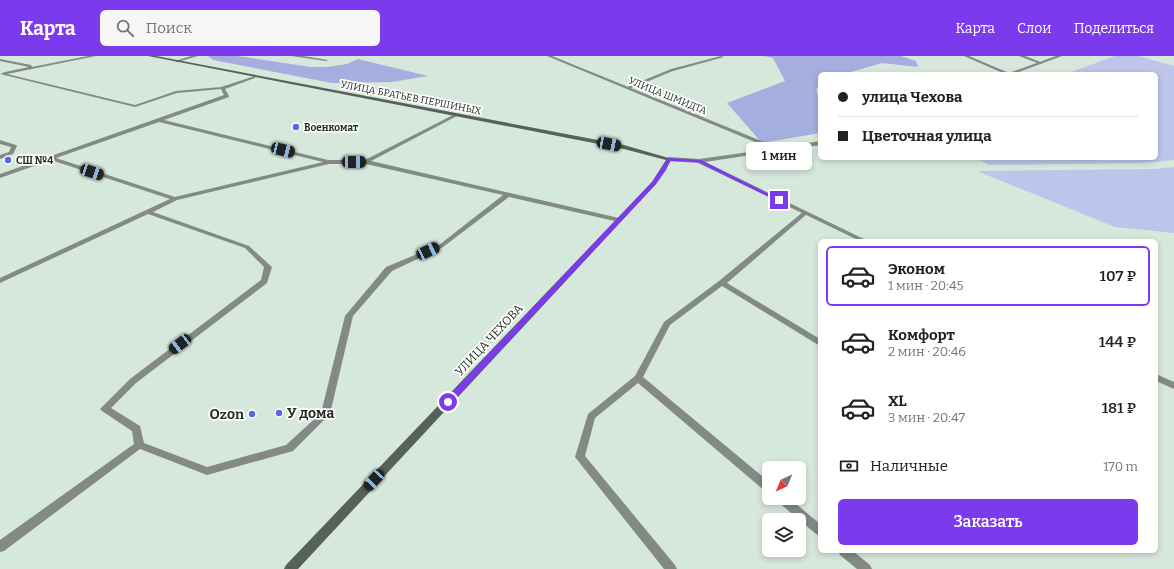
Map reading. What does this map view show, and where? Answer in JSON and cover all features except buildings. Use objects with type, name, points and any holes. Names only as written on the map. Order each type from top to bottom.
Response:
[{"type":"street","points":[[1,74],[94,56]]},
{"type":"street","name":"УЛИЦА БРАТЬЕВ ПЕРШИНЫХ","points":[[150,56],[624,148],[668,159]]},
{"type":"street","points":[[177,61],[196,56]]},
{"type":"street","points":[[293,56],[326,60]]},
{"type":"street","name":"УЛИЦА ШМИДТА","points":[[549,56],[780,150]]},
{"type":"street","points":[[966,56],[1004,72]]},
{"type":"street","points":[[1021,56],[1041,63]]},
{"type":"street","points":[[1015,72],[1060,56]]},
{"type":"street","points":[[627,88],[665,72],[722,57]]},
{"type":"street","points":[[0,60],[34,67]]},
{"type":"street","points":[[1,74],[135,106],[176,92],[222,88],[254,77]]},
{"type":"street","points":[[0,176],[227,96],[222,88]]},
{"type":"street","points":[[366,162],[455,115]]},
{"type":"street","points":[[159,120],[329,162]]},
{"type":"street","points":[[0,142],[14,146],[11,153],[0,157]]},
{"type":"street","points":[[668,159],[699,161],[818,143]]},
{"type":"street","points":[[50,158],[176,199]]},
{"type":"street","name":"УЛИЦА ЧЕХОВА","points":[[290,569],[654,183],[663,170],[668,159]]},
{"type":"street","points":[[699,161],[861,239]]},
{"type":"street","points":[[0,281],[176,199],[329,162],[366,162],[619,220]]},
{"type":"street","points":[[139,445],[207,471],[289,448],[325,414],[349,316],[389,269],[441,246],[509,194]]},
{"type":"street","points":[[139,445],[137,429],[104,408],[133,381],[264,281],[268,267],[247,247],[148,212]]},
{"type":"street","points":[[671,569],[580,457],[591,416],[638,378],[667,324],[722,283],[805,213]]},
{"type":"street","points":[[722,283],[818,342]]},
{"type":"street","points":[[638,378],[762,482]]},
{"type":"street","points":[[1158,378],[1174,386]]},
{"type":"street","points":[[0,547],[139,445]]},
{"type":"street","points":[[789,505],[818,529]]},
{"type":"street","points":[[846,553],[866,569]]},
{"type":"shaded area","points":[[208,56],[237,56],[311,67],[327,67],[347,64],[358,59],[428,76],[392,82],[332,83],[213,60]]},
{"type":"shaded area","points":[[764,56],[901,56],[916,61],[918,67],[882,63],[851,72],[818,72],[818,88],[816,89],[818,96],[818,133],[762,143],[727,103],[785,81],[773,58]]},
{"type":"shaded area","points":[[1115,56],[1138,56],[1174,66],[1174,160],[1142,163],[989,165],[980,160],[1158,160],[1158,72],[1071,72]]},
{"type":"shaded area","points":[[1174,167],[1174,233],[1115,227],[977,171],[1154,169]]},
{"type":"place","name":"Военкомат","points":[[296,127]]},
{"type":"place","name":"СШ №4","points":[[8,160]]},
{"type":"place","name":"У дома","points":[[279,413]]},
{"type":"place","name":"Ozon","points":[[252,414]]},
{"type":"route","points":[[448,402],[654,183],[663,170],[668,159],[699,161],[779,200]]}]
